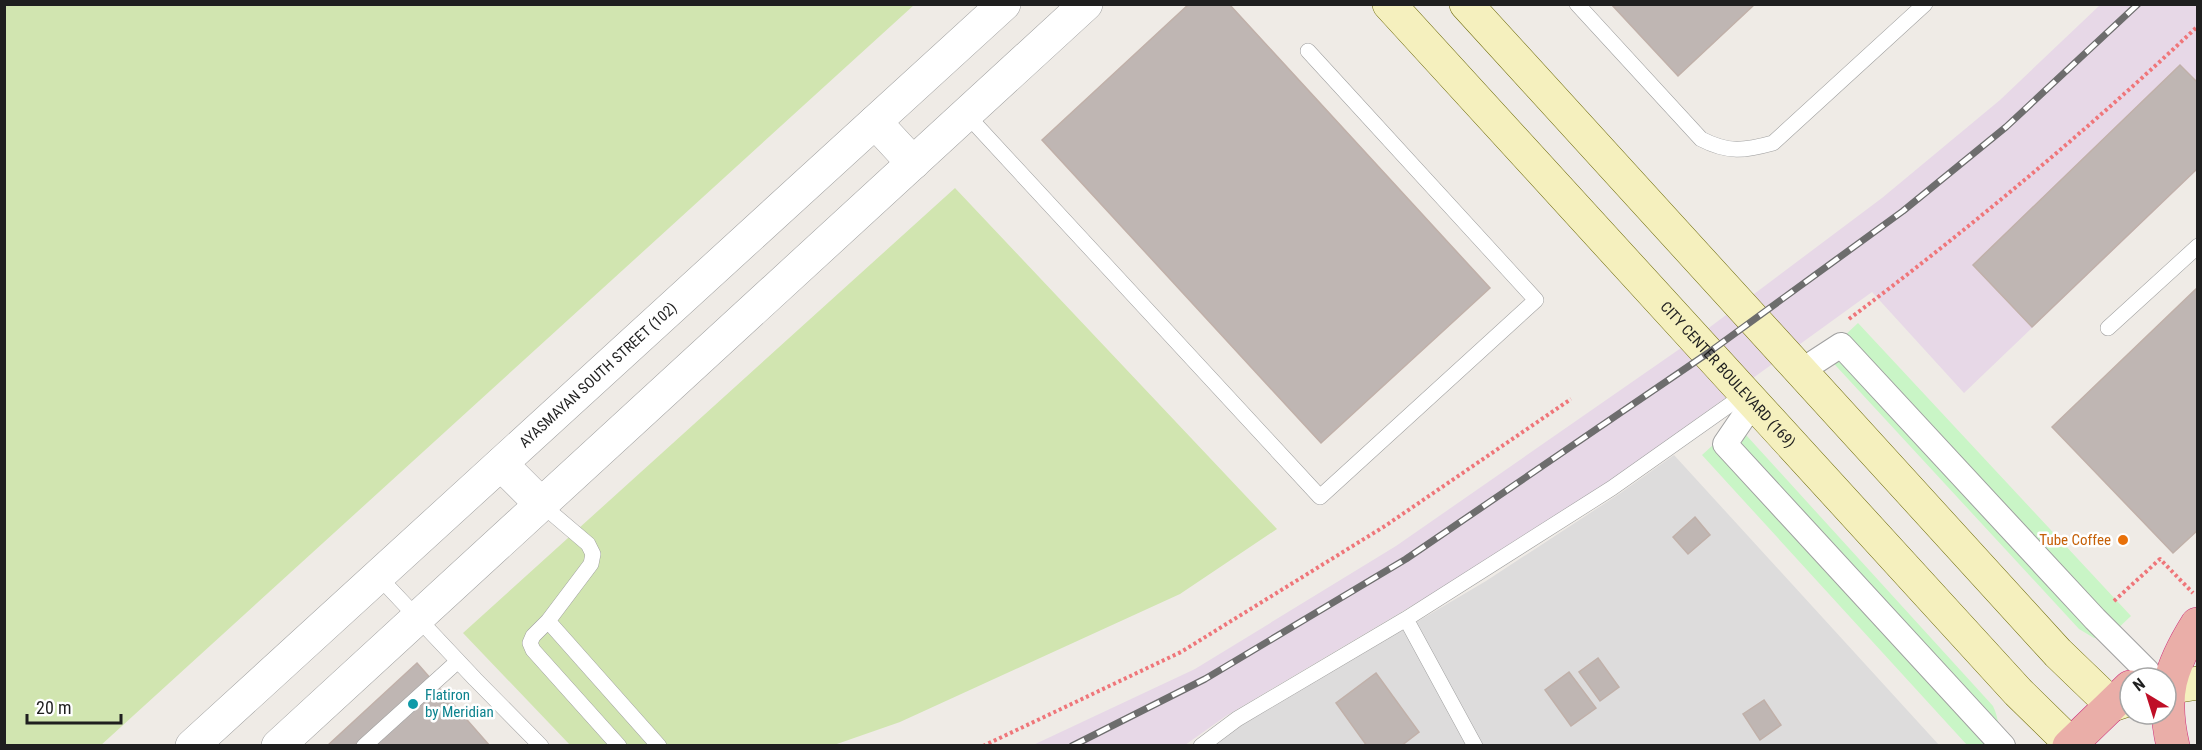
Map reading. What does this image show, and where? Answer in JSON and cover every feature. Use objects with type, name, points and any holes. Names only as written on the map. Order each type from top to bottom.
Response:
[{"type":"highway","points":[[2165,666],[2197,624]]},
{"type":"highway","points":[[2071,745],[2118,710]]},
{"type":"highway","points":[[2169,726],[2173,746]]},
{"type":"main road","name":"CITY CENTER BOULEVARD (169)","points":[[1389,4],[2018,692],[2071,745]]},
{"type":"main road","points":[[1466,4],[2058,653],[2118,675]]},
{"type":"street","name":"AYASMAYAN SOUTH STREET (102)","points":[[192,746],[1004,4]]},
{"type":"street","points":[[278,746],[1086,4]]},
{"type":"street","points":[[875,122],[913,163]]},
{"type":"street","points":[[1802,371],[1841,345],[2095,619],[2132,666]]},
{"type":"street","points":[[1749,398],[1725,444],[2003,746]]},
{"type":"street","points":[[501,464],[541,504]]},
{"type":"lane","points":[[1577,4],[1701,139],[1718,148],[1747,150],[1773,143],[1925,4]]},
{"type":"lane","points":[[966,114],[1320,497],[1536,300],[1308,51]]},
{"type":"lane","points":[[2108,328],[2198,246]]},
{"type":"lane","points":[[1201,746],[1237,719],[1406,619],[1749,398]]},
{"type":"lane","points":[[541,504],[588,543],[593,554],[591,564],[548,621],[533,636],[530,643],[532,650],[619,746]]},
{"type":"lane","points":[[378,576],[542,746]]},
{"type":"lane","points":[[1406,619],[1475,746]]},
{"type":"lane","points":[[548,621],[659,746]]},
{"type":"lane","points":[[364,746],[458,661]]},
{"type":"path","points":[[1878,297],[1973,223],[2074,137],[2198,26]]},
{"type":"path","points":[[983,746],[1181,652],[1385,526],[1571,399]]},
{"type":"shaded area","points":[[2100,5],[2197,5],[2197,170],[1964,393],[1872,292],[1609,482],[1479,566],[1226,716],[1185,745],[1031,746],[1195,669],[1396,546],[1694,339],[1882,198],[2000,100]]},
{"type":"shaded area","points":[[1674,455],[1939,745],[1214,746],[1242,725],[1486,581]]},
{"type":"green space","points":[[4,5],[914,5],[100,746],[5,745]]},
{"type":"green space","points":[[955,188],[1277,529],[1180,594],[900,722],[834,745],[570,745],[463,633]]},
{"type":"green space","points":[[1858,323],[2131,616],[2113,633],[2094,638],[2079,629],[1825,354]]},
{"type":"green space","points":[[1736,424],[1993,706],[1997,716],[1998,732],[1990,745],[1967,745],[1702,455]]},
{"type":"building","points":[[1189,4],[1229,4],[1490,288],[1321,443],[1042,140]]},
{"type":"building","points":[[1611,4],[1755,4],[1678,76]]},
{"type":"building","points":[[2180,65],[2198,83],[2198,168],[2032,327],[1973,265]]},
{"type":"building","points":[[2198,287],[2198,530],[2173,553],[2052,427]]},
{"type":"building","points":[[1695,517],[1710,535],[1688,554],[1673,537]]},
{"type":"building","points":[[1598,658],[1619,687],[1600,701],[1579,672]]},
{"type":"building","name":"Flatiron by Meridian","points":[[417,663],[490,746],[327,746]]},
{"type":"building","points":[[1569,672],[1596,708],[1571,726],[1545,690]]},
{"type":"building","points":[[1376,673],[1419,732],[1401,746],[1367,746],[1336,703]]},
{"type":"building","points":[[1764,700],[1781,725],[1760,740],[1743,714]]},
{"type":"railway","points":[[1072,746],[1205,679],[1406,559],[1708,353],[1903,211],[2006,127],[2138,4]]},
{"type":"place","name":"Tube Coffee","points":[[2123,540]]},
{"type":"place","name":"Flatiron by Meridian","points":[[413,704]]}]
